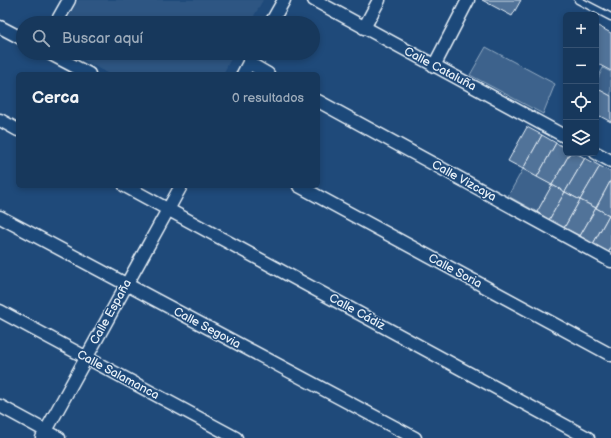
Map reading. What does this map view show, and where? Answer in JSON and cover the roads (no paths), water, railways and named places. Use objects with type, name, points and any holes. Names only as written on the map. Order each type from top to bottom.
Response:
[{"type":"street","points":[[60,16],[69,0]]},
{"type":"street","points":[[275,16],[284,0]]},
{"type":"street","name":"Calle Cataluña","points":[[314,0],[563,135]]},
{"type":"street","points":[[364,28],[378,0]]},
{"type":"street","points":[[434,66],[468,0]]},
{"type":"street","points":[[0,27],[16,35]]},
{"type":"street","points":[[62,60],[85,72]]},
{"type":"street","points":[[249,63],[265,72]]},
{"type":"street","name":"Calle Vizcaya","points":[[320,102],[611,261]]},
{"type":"street","points":[[0,120],[16,129]]},
{"type":"street","points":[[599,155],[611,161]]},
{"type":"street","name":"Calle Cádiz","points":[[129,188],[588,438]]},
{"type":"street","name":"Calle España","points":[[44,434],[180,188]]},
{"type":"street","name":"Calle Soria","points":[[303,188],[611,355]]},
{"type":"street","name":"Calle Segovia","points":[[0,217],[415,438]]},
{"type":"street","name":"Calle Salamanca","points":[[0,311],[236,438]]},
{"type":"street","points":[[0,406],[44,434],[59,438]]},
{"type":"lane","points":[[578,0],[611,17]]}]
